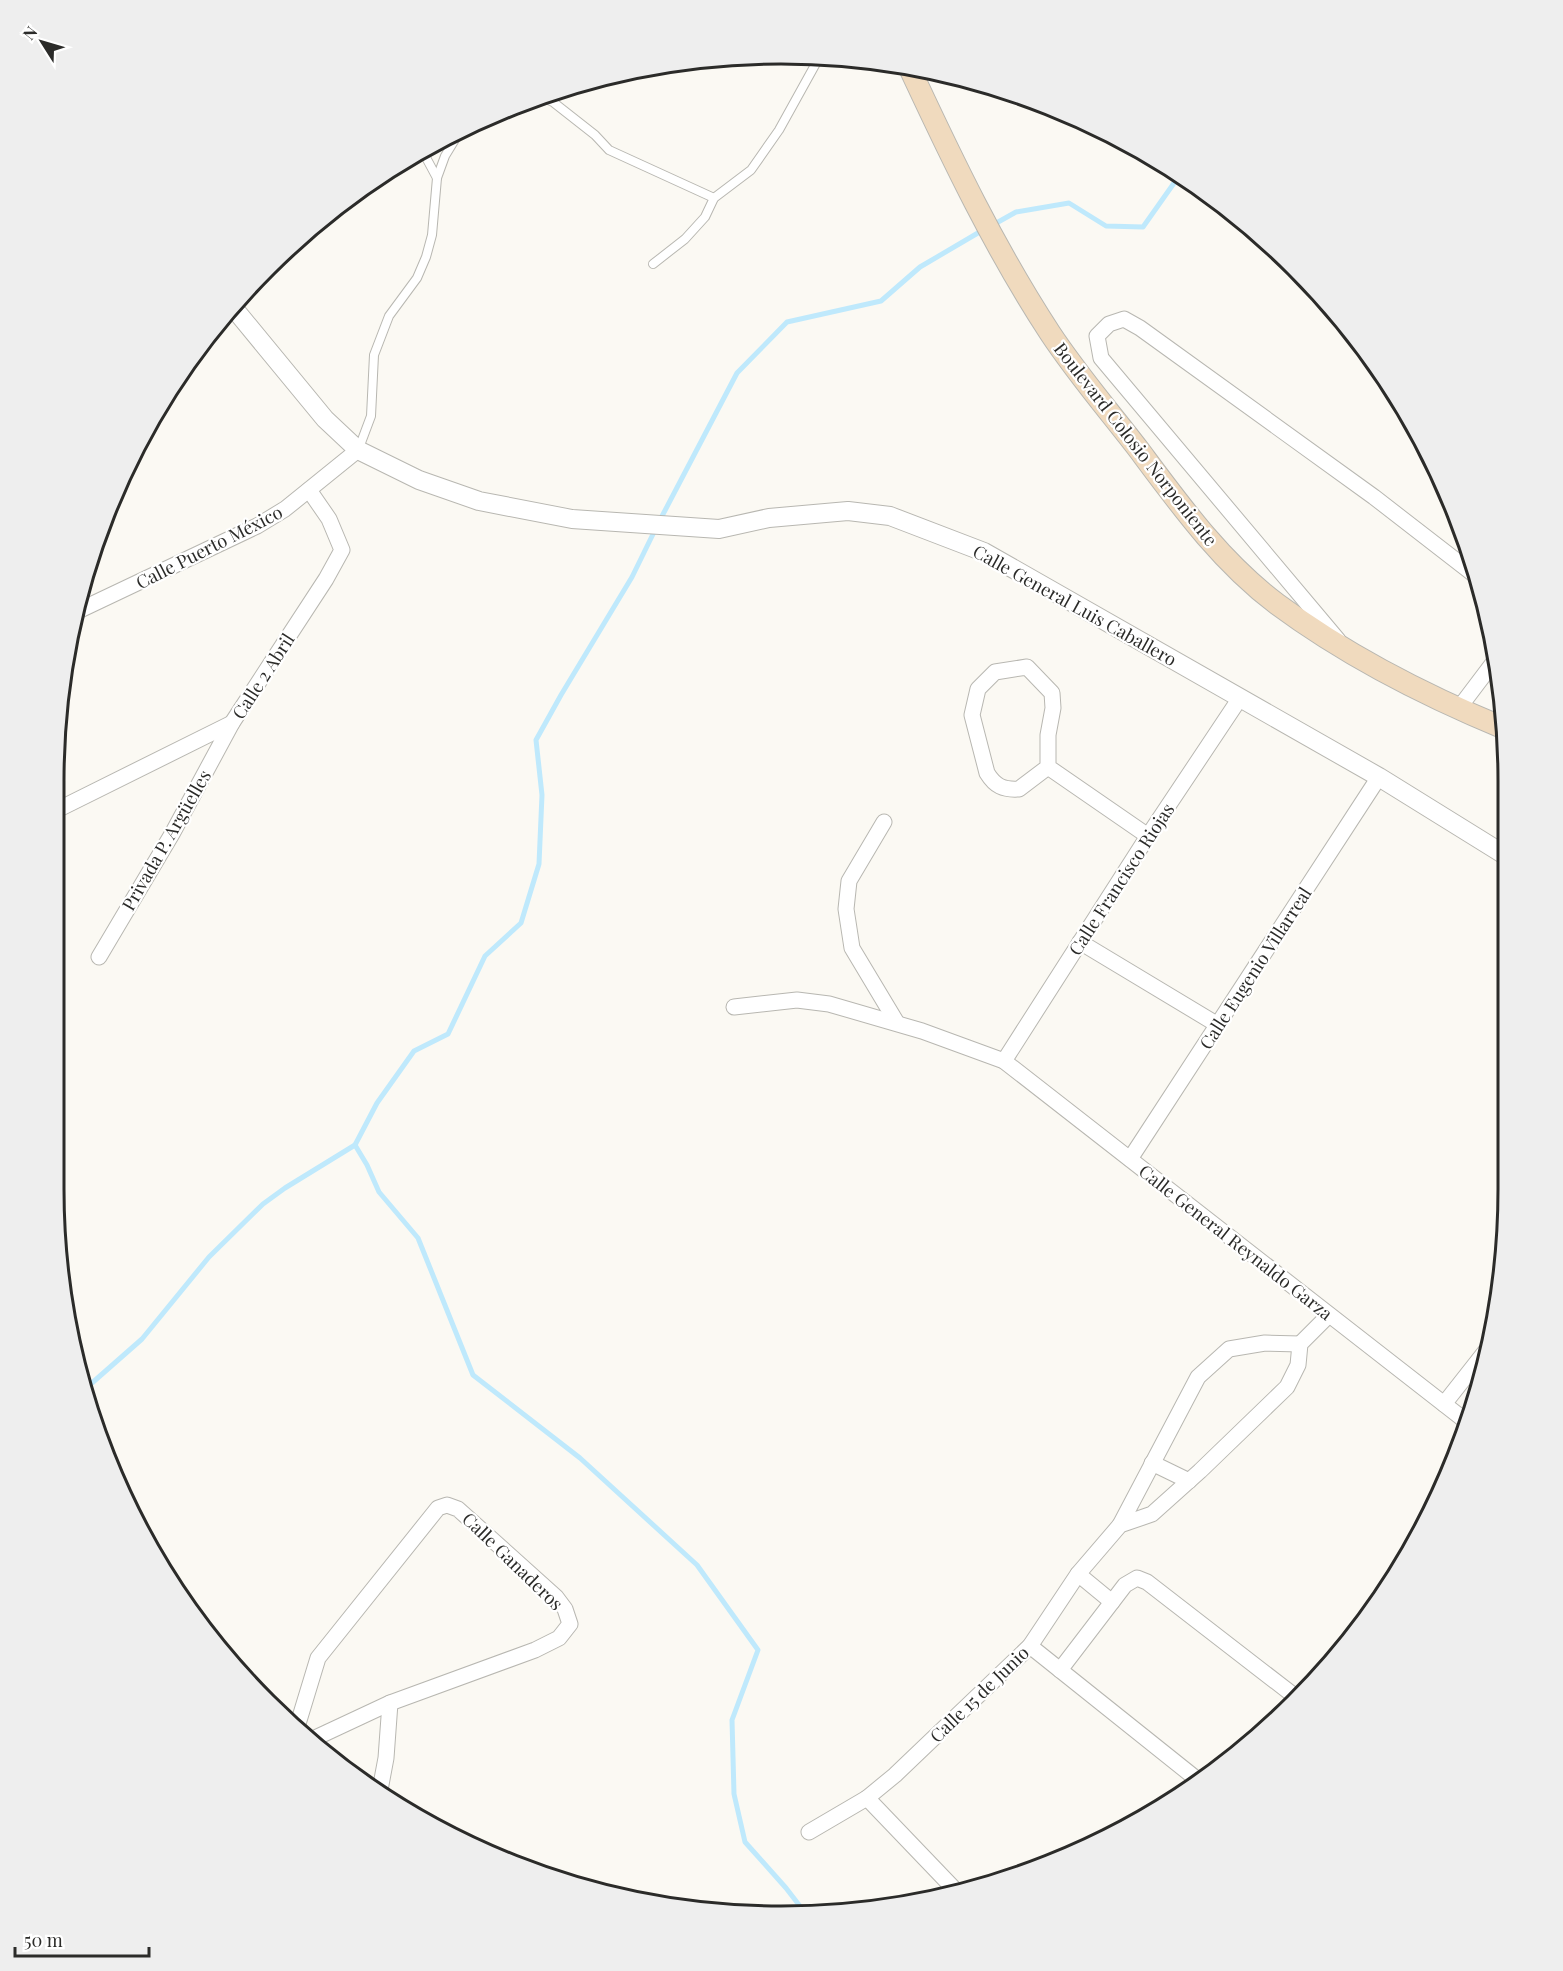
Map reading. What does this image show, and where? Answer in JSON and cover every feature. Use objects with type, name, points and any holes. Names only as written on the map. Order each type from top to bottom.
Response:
[{"type":"main road","name":"Boulevard Colosio Norponiente","points":[[914,77],[976,206],[1050,334],[1212,544],[1275,603],[1346,649],[1417,689],[1496,724]]},
{"type":"street","name":"Calle General Luis Caballero","points":[[238,314],[325,419],[358,450],[418,480],[479,501],[572,519],[719,529],[770,518],[848,511],[890,516],[984,552],[1379,777],[1498,851]]},
{"type":"street","points":[[1346,649],[1101,358],[1097,336],[1109,324],[1124,319],[1140,328],[1374,497],[1465,568]]},
{"type":"street","name":"Calle Puerto México","points":[[86,607],[256,526],[285,509],[358,450]]},
{"type":"street","name":"Calle 2 Abril","points":[[64,807],[232,723],[326,579],[342,550],[329,519],[309,490]]},
{"type":"street","points":[[1028,667],[1052,693],[1053,708],[1048,735],[1048,767],[1019,789],[1001,788],[992,781],[987,773],[972,715],[978,689],[995,672],[1028,667]]},
{"type":"street","points":[[1459,708],[1489,668]]},
{"type":"street","name":"Calle Francisco Riojas","points":[[1004,1061],[1148,836],[1240,698]]},
{"type":"street","name":"Privada P. Argüelles","points":[[99,957],[172,834],[232,723]]},
{"type":"street","points":[[1048,767],[1148,836]]},
{"type":"street","name":"Calle Eugenio Villarreal","points":[[1130,1159],[1379,777]]},
{"type":"street","points":[[884,822],[849,881],[846,909],[852,948],[897,1023]]},
{"type":"street","points":[[1080,942],[1218,1025]]},
{"type":"street","name":"Calle General Reynaldo Garza","points":[[734,1007],[797,1000],[829,1004],[897,1023],[1004,1061],[1461,1417]]},
{"type":"street","points":[[1120,1525],[1152,1514],[1287,1386],[1298,1365],[1300,1344],[1329,1315]]},
{"type":"street","name":"Calle 15 de Junio","points":[[809,1832],[867,1798],[903,1767],[1030,1646],[1078,1574],[1120,1525],[1198,1377],[1229,1349],[1265,1343],[1300,1344]]},
{"type":"street","points":[[1444,1404],[1477,1361]]},
{"type":"street","points":[[1152,1463],[1189,1481]]},
{"type":"street","name":"Calle Ganaderos","points":[[299,1720],[318,1658],[438,1508],[447,1505],[458,1509],[556,1598],[565,1609],[570,1624],[559,1638],[535,1650],[390,1703]]},
{"type":"street","points":[[1078,1574],[1112,1602]]},
{"type":"street","points":[[1060,1670],[1125,1585],[1137,1578],[1147,1582],[1291,1693]]},
{"type":"street","points":[[1030,1646],[1193,1776]]},
{"type":"street","points":[[318,1737],[390,1703],[386,1758],[381,1785]]},
{"type":"street","points":[[867,1798],[951,1886]]},
{"type":"lane","points":[[653,264],[685,239],[705,217],[714,198],[751,170],[779,130],[815,65]]},
{"type":"lane","points":[[553,102],[595,135],[609,150],[714,198]]},
{"type":"lane","points":[[358,450],[371,416],[374,355],[389,315],[417,278],[426,257],[433,226],[437,178],[452,145]]},
{"type":"lane","points":[[427,159],[437,178]]},
{"type":"waterway","points":[[991,226],[1016,212],[1069,203],[1106,226],[1143,227],[1175,182]]},
{"type":"waterway","points":[[660,520],[737,373],[787,322],[881,301],[920,267],[983,230]]},
{"type":"waterway","points":[[656,528],[632,577],[536,740],[542,795],[539,864],[521,923],[485,956],[448,1034],[414,1051],[377,1103],[355,1145],[379,1192],[418,1238],[473,1375],[580,1458],[697,1565],[758,1650],[732,1720],[734,1794],[745,1842],[800,1906]]},
{"type":"waterway","points":[[92,1383],[142,1339],[209,1257],[263,1204],[355,1145]]}]
